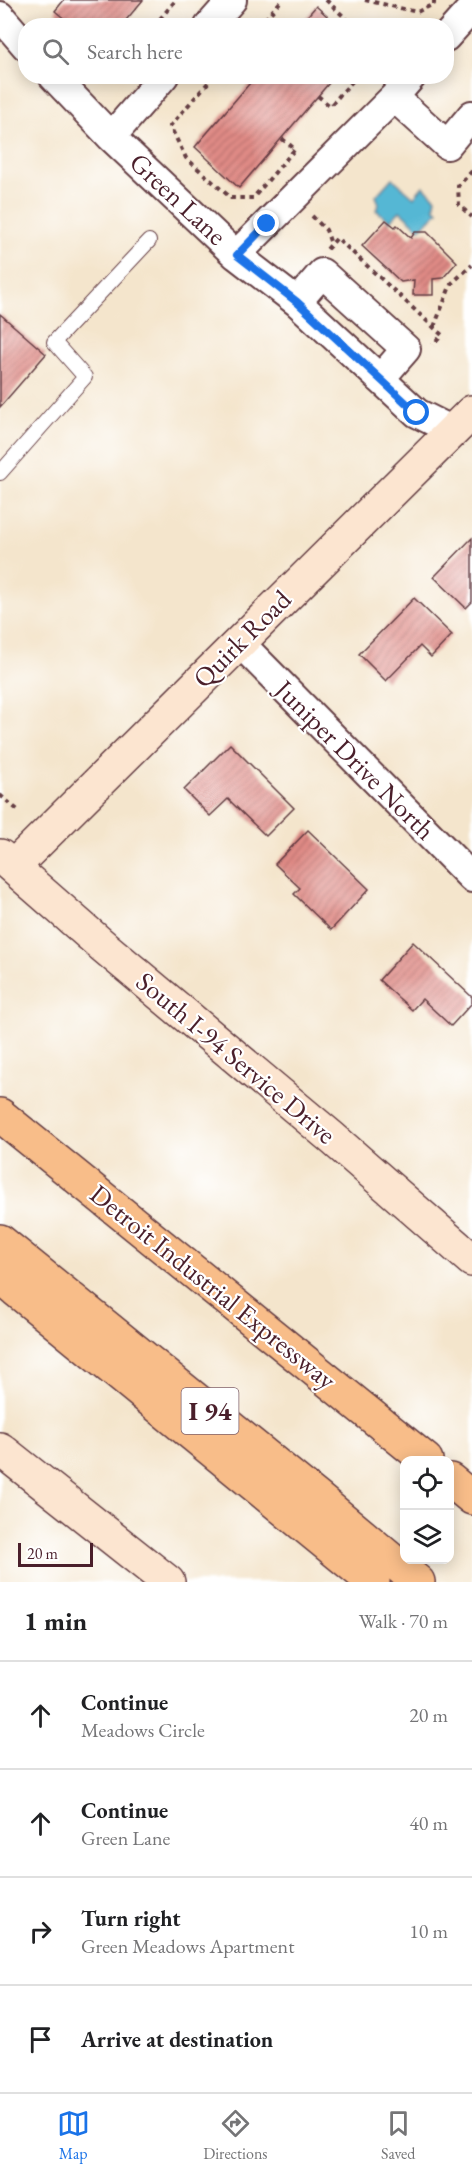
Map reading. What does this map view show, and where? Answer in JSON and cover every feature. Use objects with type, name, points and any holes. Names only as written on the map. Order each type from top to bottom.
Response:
[{"type":"highway","name":"Detroit Industrial Expressway","points":[[0,1115],[420,1456]]},
{"type":"highway","name":"I 94","points":[[0,1241],[418,1582]]},
{"type":"highway","name":"I 94","points":[[0,1277],[373,1582]]},
{"type":"highway","points":[[454,1483],[472,1498]]},
{"type":"street","points":[[216,18],[232,0]]},
{"type":"street","points":[[454,29],[472,8]]},
{"type":"street","points":[[0,16],[18,37]]},
{"type":"street","name":"Green Lane","points":[[61,84],[111,137],[237,255],[297,302],[417,413],[463,422]]},
{"type":"street","points":[[111,137],[157,84]]},
{"type":"street","points":[[237,255],[403,87],[447,145],[472,115]]},
{"type":"street","points":[[297,302],[322,273],[406,349],[371,371]]},
{"type":"street","name":"Quirk Road","points":[[7,861],[239,642],[463,422]]},
{"type":"street","name":"Juniper Drive North","points":[[239,642],[472,878]]},
{"type":"street","name":"South I-94 Service Drive","points":[[7,861],[472,1260]]},
{"type":"street","points":[[0,1449],[168,1582]]},
{"type":"lane","points":[[0,473],[85,377],[54,342],[149,241]]},
{"type":"path","points":[[161,18],[176,0]]},
{"type":"path","points":[[266,18],[282,0]]},
{"type":"path","points":[[326,0],[345,18]]},
{"type":"path","points":[[365,0],[417,12],[434,4],[435,0]]},
{"type":"path","points":[[207,84],[170,126],[186,158],[231,198],[253,198],[295,149],[281,138]]},
{"type":"path","points":[[318,96],[330,106],[350,84]]},
{"type":"path","points":[[472,171],[458,186],[459,204],[472,217]]},
{"type":"path","points":[[310,215],[326,230],[331,245]]},
{"type":"path","points":[[324,253],[338,238],[434,327],[442,335],[428,350]]},
{"type":"path","points":[[434,327],[451,284],[472,265]]},
{"type":"path","points":[[0,795],[20,812]]},
{"type":"water","points":[[392,178],[414,197],[423,186],[436,198],[434,207],[438,211],[420,229],[400,211],[390,221],[376,210],[379,204],[376,196]]},
{"type":"building","points":[[64,0],[143,0],[128,18],[63,18],[55,11]]},
{"type":"building","points":[[316,6],[329,18],[306,18]]},
{"type":"building","points":[[249,84],[328,84],[239,188],[195,147]]},
{"type":"building","points":[[386,220],[395,227],[397,225],[411,238],[415,232],[427,232],[457,262],[443,278],[433,279],[433,295],[413,295],[414,280],[401,282],[362,246]]},
{"type":"building","points":[[0,314],[46,354],[0,407]]},
{"type":"building","points":[[472,538],[472,602],[466,608],[434,577]]},
{"type":"building","points":[[414,598],[452,635],[431,657],[420,646],[386,681],[359,654]]},
{"type":"building","points":[[230,744],[294,808],[266,836],[228,799],[210,816],[184,790]]},
{"type":"building","points":[[308,830],[369,889],[331,930],[294,894],[300,888],[275,864]]},
{"type":"building","points":[[413,942],[472,997],[472,1003],[451,1026],[422,999],[412,1010],[379,980]]},
{"type":"route","points":[[267,224],[237,255],[297,302],[417,413]]}]
